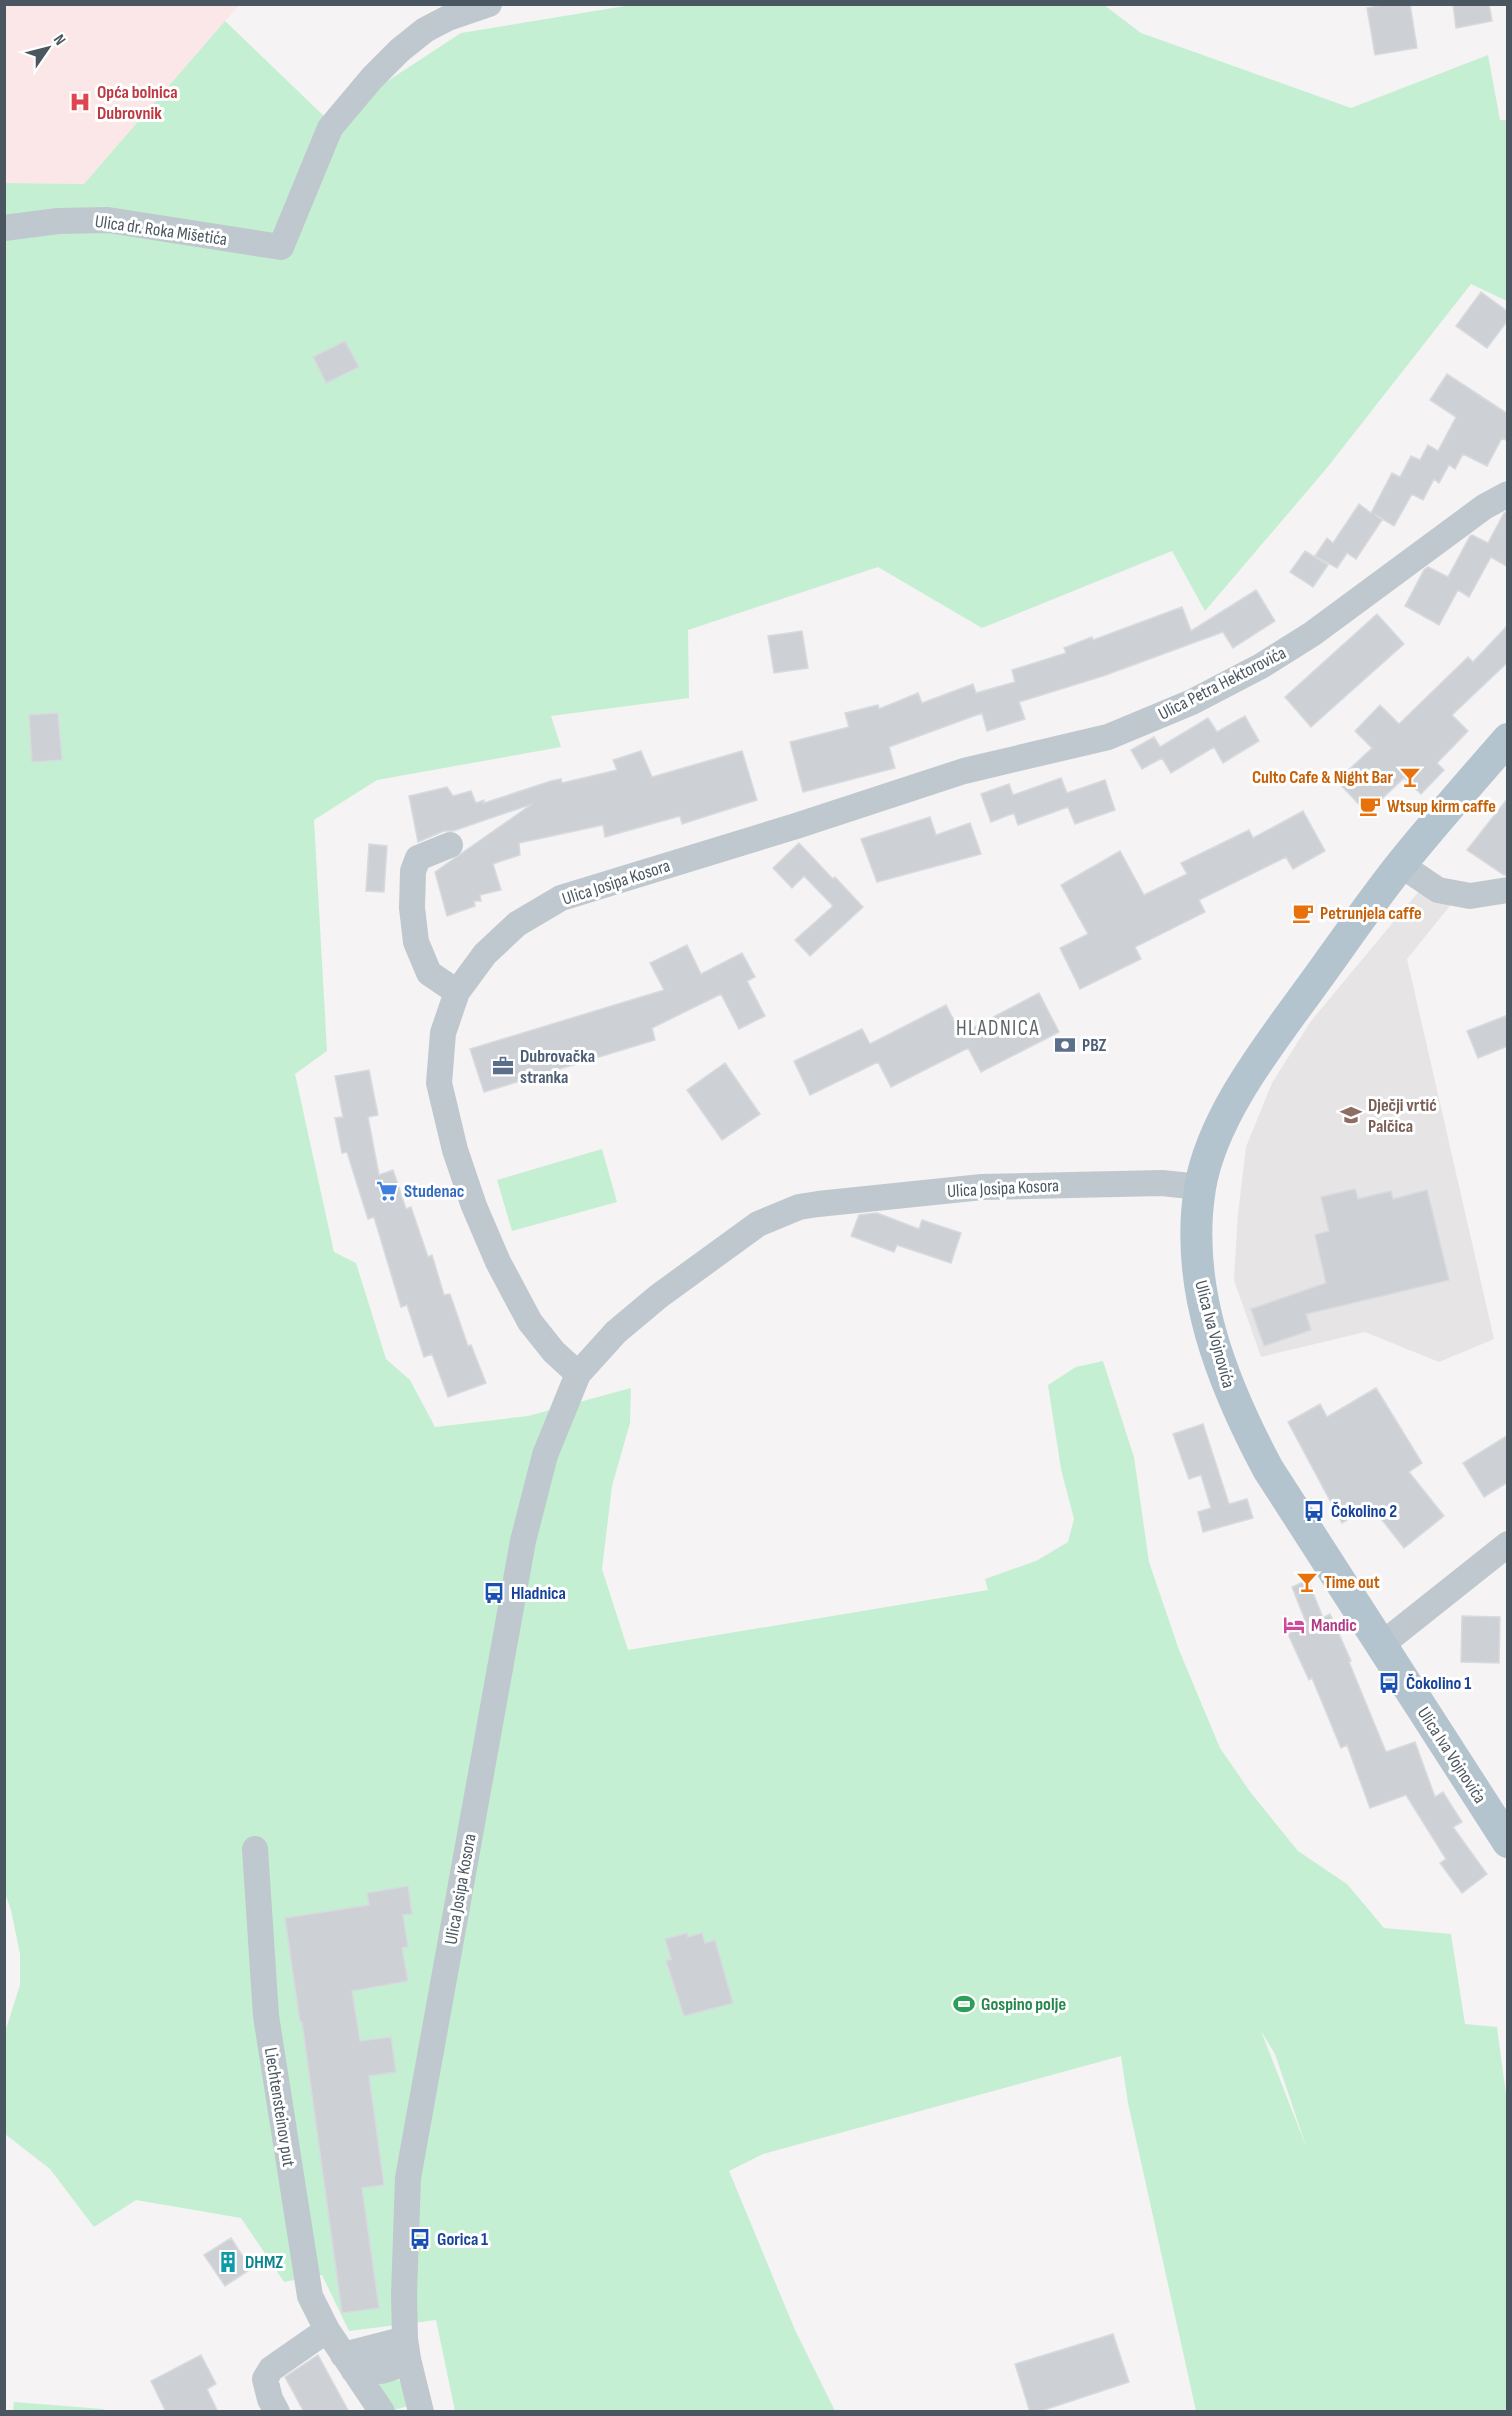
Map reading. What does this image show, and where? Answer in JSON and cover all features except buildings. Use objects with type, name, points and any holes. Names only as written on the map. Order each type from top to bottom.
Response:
[{"type":"main road","name":"Ulica Iva Vojnovića","points":[[1508,739],[1401,865],[1252,1070],[1224,1119],[1210,1152],[1200,1186],[1196,1224],[1197,1263],[1214,1347],[1230,1393],[1268,1469],[1508,1842]]},
{"type":"street","name":"Ulica dr. Roka Mišetića","points":[[4,228],[58,221],[108,220],[281,247],[330,128],[372,78],[400,50],[425,30],[448,18],[489,4]]},
{"type":"street","name":"Ulica Petra Hektorovića","points":[[796,826],[964,771],[1108,737],[1192,702],[1261,666],[1312,634],[1484,507],[1508,494]]},
{"type":"street","name":"Ulica Josipa Kosora","points":[[578,1374],[554,1352],[530,1322],[518,1302],[474,1206],[455,1150],[439,1083],[443,1033],[457,992],[485,954],[517,924],[561,898],[796,826]]},
{"type":"street","points":[[450,844],[418,858],[413,871],[412,908],[416,942],[429,973],[457,992]]},
{"type":"street","points":[[1401,865],[1438,890],[1470,896],[1508,890]]},
{"type":"street","name":"Ulica Josipa Kosora","points":[[421,2412],[406,2349],[404,2295],[408,2178],[523,1541],[545,1455],[578,1374],[616,1332],[690,1271],[758,1224],[800,1207],[982,1187],[1162,1183],[1200,1186]]},
{"type":"street","points":[[1381,1645],[1508,1544]]},
{"type":"street","name":"Liechtensteinov put","points":[[255,1849],[268,2028],[310,2296],[327,2330],[382,2412]]},
{"type":"street","points":[[277,2412],[270,2399],[265,2379],[271,2368],[327,2330]]},
{"type":"street","points":[[349,2363],[406,2349]]},
{"type":"shaded area","name":"Opća bolnica Dubrovnik","points":[[5,5],[239,5],[84,184],[5,183]]},
{"type":"shaded area","name":"Dječji vrtić Palčica","points":[[1420,890],[1453,902],[1407,959],[1494,1339],[1439,1362],[1365,1332],[1261,1357],[1234,1280],[1238,1214],[1246,1147],[1272,1083],[1311,1021]]},
{"type":"green space","points":[[631,5],[1104,5],[1141,33],[1351,108],[1488,55],[1500,120],[1507,120],[1507,301],[1471,284],[1326,469],[1205,611],[1172,551],[982,628],[878,567],[688,630],[689,698],[551,716],[561,747],[377,780],[314,820],[327,1051],[295,1074],[334,1252],[356,1263],[386,1359],[410,1380],[435,1427],[528,1416],[631,1388],[630,1423],[612,1486],[602,1569],[628,1650],[988,1590],[985,1579],[1036,1561],[1068,1542],[1074,1519],[1061,1469],[1048,1385],[1076,1367],[1103,1361],[1134,1457],[1149,1562],[1179,1650],[1220,1748],[1251,1793],[1298,1851],[1347,1884],[1384,1928],[1451,1934],[1465,2024],[1497,2027],[1508,2109],[1507,2411],[1196,2411],[1128,2103],[1121,2056],[763,2154],[729,2171],[795,2330],[835,2411],[455,2411],[436,2320],[349,2331],[322,2275],[284,2282],[241,2218],[136,2200],[94,2227],[50,2169],[5,2134],[5,2032],[20,1985],[20,1954],[5,1893],[5,183],[84,184],[225,21],[328,120],[461,33]],"holes":[[[1261,2031],[1275,2054],[1307,2149]]]},
{"type":"green space","points":[[602,1149],[617,1202],[512,1231],[497,1180]]},
{"type":"green space","points":[[397,2378],[403,2384],[408,2406],[391,2411],[373,2381]]},
{"type":"green space","points":[[14,2402],[103,2409],[105,2411],[13,2411]]},
{"type":"place","name":"Opća bolnica Dubrovnik","points":[[80,102]]},
{"type":"place","name":"Culto Cafe & Night Bar","points":[[1410,777]]},
{"type":"place","name":"Wtsup kirm caffe","points":[[1370,806]]},
{"type":"place","name":"Petrunjela caffe","points":[[1303,913]]},
{"type":"place","name":"PBZ","points":[[1065,1045]]},
{"type":"place","name":"Dubrovačka stranka","points":[[503,1066]]},
{"type":"place","name":"Dječji vrtić Palčica","points":[[1351,1115]]},
{"type":"place","name":"Studenac","points":[[387,1191]]},
{"type":"place","name":"Čokolino 2","points":[[1314,1511]]},
{"type":"place","name":"Time out","points":[[1307,1582]]},
{"type":"place","name":"Hladnica","points":[[494,1593]]},
{"type":"place","name":"Mandic","points":[[1294,1625]]},
{"type":"place","name":"Čokolino 1","points":[[1389,1683]]},
{"type":"place","name":"Gospino polje","points":[[964,2004]]},
{"type":"place","name":"Gorica 1","points":[[420,2239]]},
{"type":"place","name":"DHMZ","points":[[228,2262]]},
{"type":"district","name":"HLADNICA","points":[[998,1028]]}]
